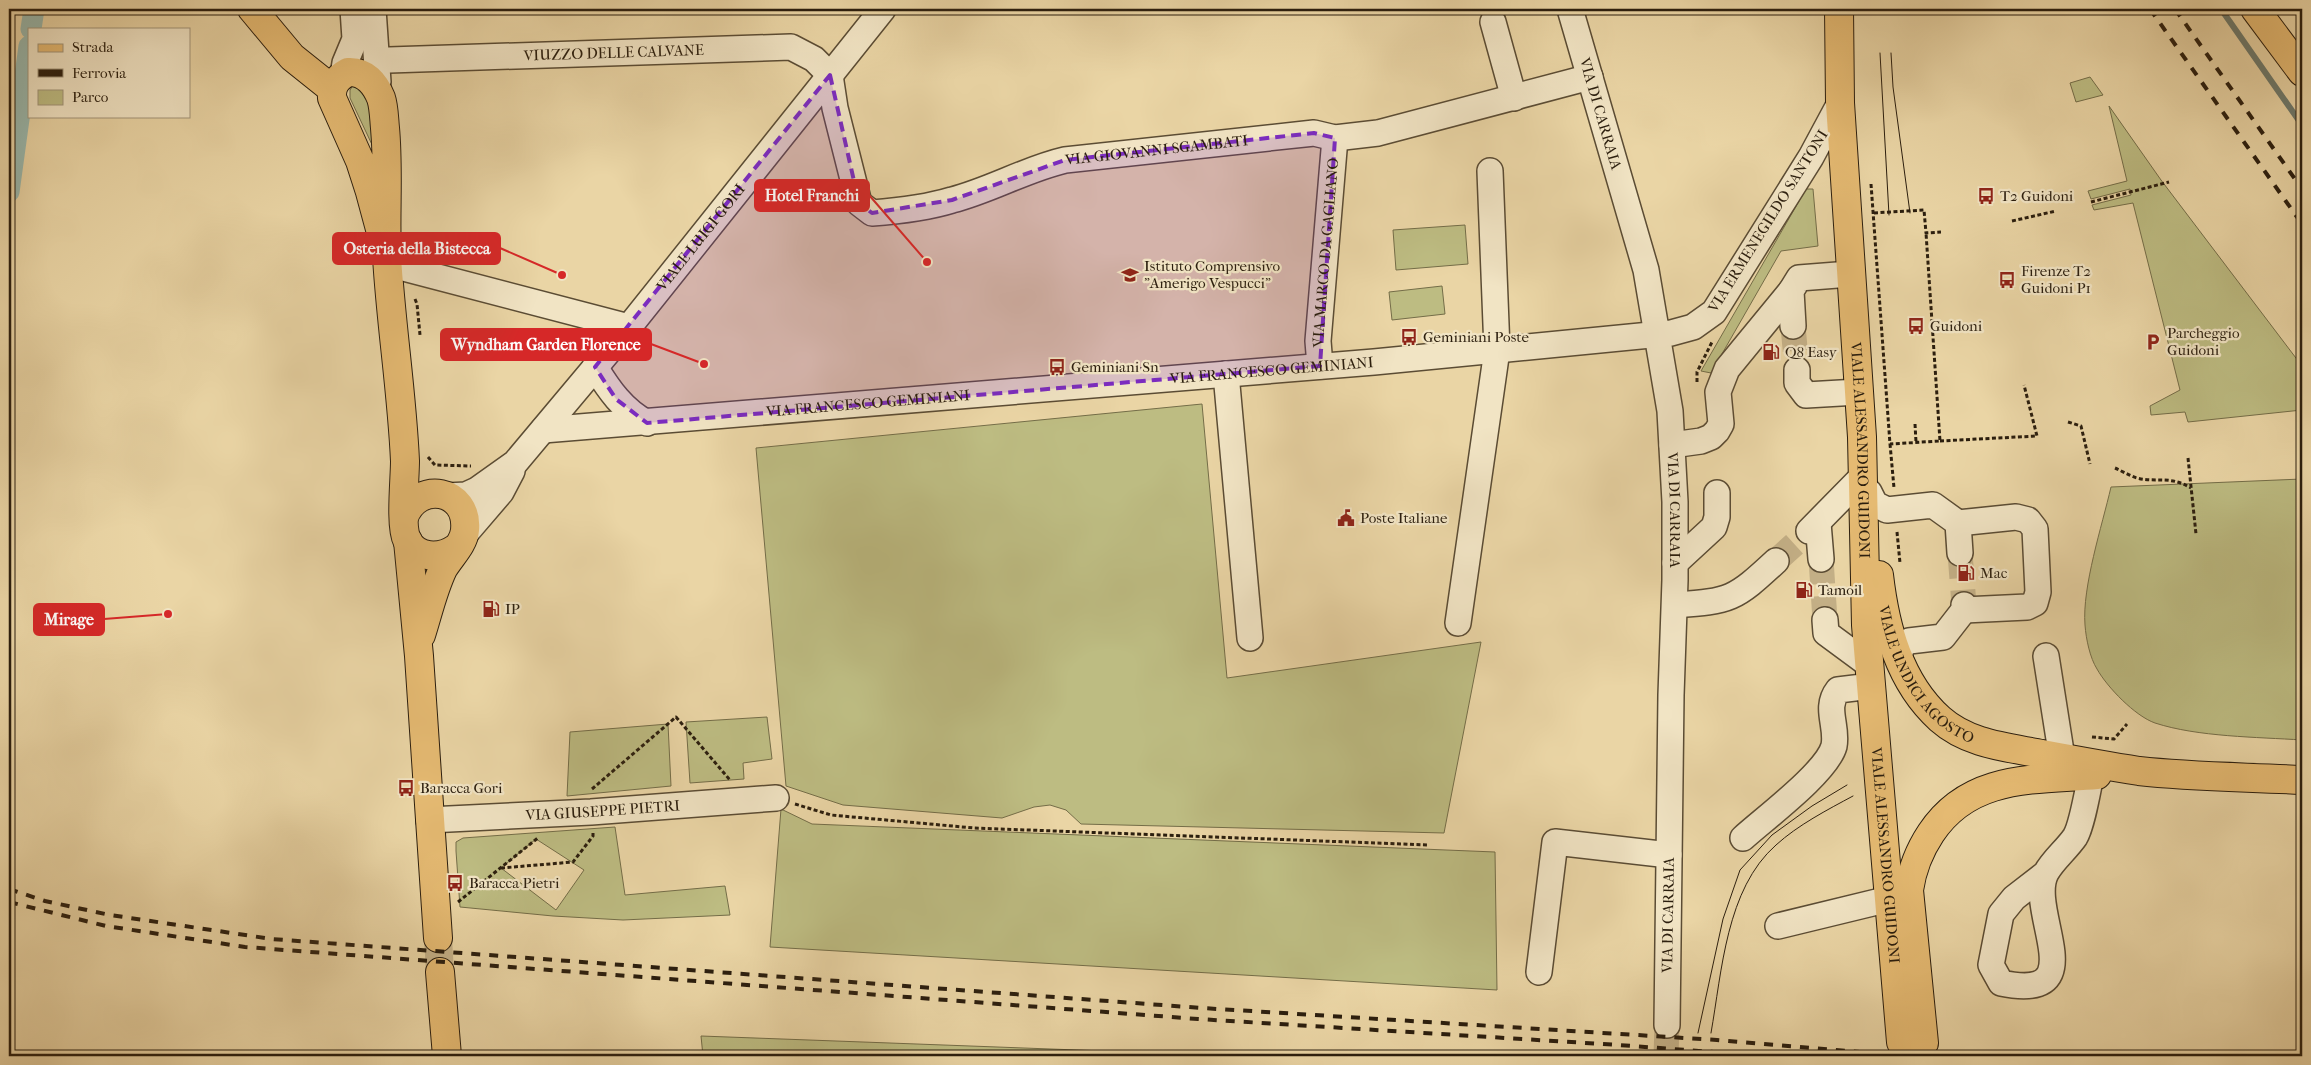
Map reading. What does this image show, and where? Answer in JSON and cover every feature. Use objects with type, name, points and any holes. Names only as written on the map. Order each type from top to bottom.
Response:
[{"type":"main road","points":[[252,9],[292,57],[338,82]]},
{"type":"main road","name":"VIALE ALESSANDRO GUIDONI","points":[[1839,9],[1840,103],[1862,437]]},
{"type":"main road","points":[[1840,103],[1854,9]]},
{"type":"main road","points":[[2255,9],[2302,72]]},
{"type":"main road","points":[[2264,9],[2302,68]]},
{"type":"main road","points":[[387,260],[387,149],[382,99],[376,88],[364,75],[353,72],[338,82],[335,108],[360,161],[387,260],[418,476],[443,495],[454,500],[464,512],[460,541],[440,577],[418,643]]},
{"type":"main road","name":"VIALE UNDICI AGOSTO","points":[[1862,437],[1866,484],[1882,600],[1892,645],[1902,666],[1928,706],[1942,720],[1961,733],[1998,747],[2061,746],[2141,771]]},
{"type":"main road","points":[[415,457],[406,529],[419,552],[434,556],[449,553],[460,541]]},
{"type":"main road","name":"VIALE ALESSANDRO GUIDONI","points":[[1866,484],[1864,584],[1870,675],[1899,899],[1912,1042]]},
{"type":"main road","points":[[438,938],[418,643],[406,529],[407,510],[417,498],[424,495],[443,495]]},
{"type":"main road","name":"VIALE UNDICI AGOSTO","points":[[1899,899],[1910,880],[1917,858],[1935,828],[1958,803],[1980,791],[2007,782],[2141,771],[2302,780]]},
{"type":"main road","points":[[440,972],[447,1056]]},
{"type":"street","points":[[338,82],[355,39],[353,9]]},
{"type":"street","points":[[373,9],[378,80],[382,99]]},
{"type":"street","name":"VIALE LUIGI GORI","points":[[443,495],[466,495],[477,490],[515,463],[629,328],[883,9]]},
{"type":"street","name":"VIA DI CARRAIA","points":[[1570,9],[1646,270],[1670,411],[1676,563],[1667,1025]]},
{"type":"street","points":[[1492,22],[1514,98]]},
{"type":"street","name":"VIUZZO DELLE CALVANE","points":[[390,60],[791,47],[814,59],[830,75]]},
{"type":"street","name":"VIA GIOVANNI SGAMBATI","points":[[830,75],[835,108],[859,203],[872,213],[898,212],[952,200],[1048,164],[1065,160],[1314,133],[1335,138],[1378,133],[1590,78]]},
{"type":"street","name":"VIA ERMENEGILDO SANTONI","points":[[1658,335],[1693,328],[1714,312],[1810,157],[1840,103]]},
{"type":"street","name":"VIA MARCO DA GAGLIANO","points":[[1320,366],[1318,342],[1335,138]]},
{"type":"street","points":[[1458,623],[1498,350],[1490,171]]},
{"type":"street","points":[[387,260],[629,328]]},
{"type":"street","points":[[1672,445],[1701,441],[1711,437],[1717,431],[1721,424],[1718,392],[1727,369],[1791,291],[1799,278],[1850,274]]},
{"type":"street","points":[[1791,291],[1793,326]]},
{"type":"street","name":"VIA FRANCESCO GEMINIANI","points":[[543,430],[647,423],[1320,366],[1658,335]]},
{"type":"street","points":[[595,367],[616,399],[635,417],[647,423]]},
{"type":"street","points":[[1797,370],[1797,383],[1806,395],[1858,392]]},
{"type":"street","points":[[1226,374],[1250,638]]},
{"type":"street","name":"VIALE LUIGI GORI","points":[[460,541],[501,492],[510,478],[515,463]]},
{"type":"street","points":[[1821,559],[1814,527],[1866,484],[1875,504],[1881,508],[1933,505],[1958,523],[2016,517],[2028,520],[2035,529],[2038,592],[2035,603],[2026,607],[1964,607],[1943,638],[1909,641],[1903,644],[1900,655],[1902,666]]},
{"type":"street","points":[[1676,563],[1714,527],[1717,517],[1717,493]]},
{"type":"street","points":[[1958,523],[1960,554]]},
{"type":"street","points":[[1674,604],[1720,601],[1733,597],[1746,589],[1776,561]]},
{"type":"street","points":[[1743,838],[1825,765],[1834,747],[1832,698],[1838,690],[1870,675],[1826,633],[1825,620]]},
{"type":"street","points":[[2046,656],[2061,746]]},
{"type":"street","points":[[2045,874],[2076,836],[2091,775]]},
{"type":"street","name":"VIA GIUSEPPE PIETRI","points":[[430,820],[591,812],[776,798]]},
{"type":"street","points":[[1540,972],[1555,842],[1669,855]]},
{"type":"street","points":[[1778,926],[1899,899]]},
{"type":"path","points":[[2091,202],[2169,182]]},
{"type":"path","points":[[1872,184],[1895,508]]},
{"type":"path","points":[[1874,213],[1924,210],[1940,441]]},
{"type":"path","points":[[2012,221],[2056,211]]},
{"type":"path","points":[[1926,233],[1942,232]]},
{"type":"path","points":[[1890,444],[2037,436],[2024,385]]},
{"type":"path","points":[[2068,422],[2081,426],[2090,464]]},
{"type":"path","points":[[1915,424],[1916,442]]},
{"type":"path","points":[[415,457],[435,465],[473,466]]},
{"type":"path","points":[[2188,458],[2196,534]]},
{"type":"path","points":[[2115,468],[2138,478],[2161,478],[2180,482],[2191,488]]},
{"type":"path","points":[[586,794],[676,716],[734,784]]},
{"type":"path","points":[[2061,746],[2114,739],[2127,724]]},
{"type":"path","points":[[776,798],[831,815],[974,828],[1429,845]]},
{"type":"path","points":[[501,868],[573,862],[593,836],[592,829]]},
{"type":"path","points":[[456,904],[544,833]]},
{"type":"highlighted area","points":[[830,75],[859,203],[872,213],[952,200],[1065,160],[1314,133],[1335,138],[1320,366],[647,423],[616,399],[595,367]]},
{"type":"green space","points":[[2090,77],[2103,95],[2076,102],[2070,83]]},
{"type":"green space","points":[[354,84],[367,86],[375,151],[350,98],[350,90]]},
{"type":"green space","points":[[2109,106],[2161,180],[2302,366],[2302,410],[2188,422],[2185,412],[2151,415],[2150,406],[2180,390],[2133,203],[2094,210],[2092,205],[2131,195],[2130,189],[2091,199],[2088,191],[2127,181]]},
{"type":"green space","points":[[1806,189],[1813,189],[1818,246],[1781,251],[1711,373],[1701,371]]},
{"type":"green space","points":[[1465,225],[1468,264],[1396,270],[1393,230]]},
{"type":"green space","points":[[1442,286],[1445,314],[1392,320],[1389,292]]},
{"type":"green space","points":[[1202,404],[1227,678],[1481,642],[1444,833],[1081,824],[1066,810],[1050,805],[1034,807],[1002,818],[843,805],[786,786],[756,448]]},
{"type":"green space","points":[[2302,479],[2302,740],[2228,736],[2172,728],[2155,723],[2130,708],[2114,692],[2095,665],[2089,648],[2086,630],[2085,610],[2090,575],[2111,487]]},
{"type":"green space","points":[[767,717],[772,759],[743,763],[744,779],[690,783],[686,722]]},
{"type":"green space","points":[[668,724],[671,786],[567,796],[570,732]]},
{"type":"green space","points":[[781,809],[812,824],[1495,852],[1497,990],[770,947]]},
{"type":"green space","points":[[615,827],[625,895],[725,886],[730,915],[623,920],[553,916],[460,907],[456,842],[463,838]],"holes":[[[536,839],[584,870],[556,910],[501,868]]]},
{"type":"green space","points":[[701,1036],[1239,1056],[703,1056]]},
{"type":"waterway","points":[[31,28],[34,9]]},
{"type":"waterway","points":[[2221,9],[2302,125]]},
{"type":"waterway","points":[[9,192],[28,53]]},
{"type":"tunnel","points":[[1793,326],[1797,370]]},
{"type":"tunnel","points":[[1776,561],[1809,531]]},
{"type":"tunnel","points":[[1960,553],[1964,605]]},
{"type":"tunnel","points":[[1821,559],[1825,620]]},
{"type":"tunnel","points":[[438,938],[440,972]]},
{"type":"tunnel","points":[[1666,1056],[1667,1025]]},
{"type":"tram line","points":[[1880,53],[1889,215]]},
{"type":"tram line","points":[[1891,53],[1893,87],[1910,213]]},
{"type":"tram line","points":[[1698,1033],[1723,919],[1740,870],[1772,835],[1812,806],[1847,785]]},
{"type":"tram line","points":[[1711,1033],[1729,932],[1736,907],[1746,884],[1759,863],[1776,845],[1813,818],[1853,796]]},
{"type":"railway","points":[[2150,9],[2302,224]]},
{"type":"railway","points":[[2175,9],[2302,189]]},
{"type":"railway","points":[[9,889],[45,901],[110,915],[272,939],[1202,1008],[1717,1040],[1906,1056]]},
{"type":"railway","points":[[9,902],[106,926],[245,947],[1198,1019],[1766,1056]]},
{"type":"place","name":"T2 Guidoni","points":[[1986,196]]},
{"type":"place","name":"Hotel Franchi","points":[[927,262]]},
{"type":"place","name":"Osteria della Bistecca","points":[[562,275]]},
{"type":"place","name":"Istituto Comprensivo \"Amerigo Vespucci\"","points":[[1130,275]]},
{"type":"place","name":"Firenze T2 Guidoni P1","points":[[2007,280]]},
{"type":"place","name":"Guidoni","points":[[1916,326]]},
{"type":"place","name":"Geminiani Poste","points":[[1409,337]]},
{"type":"place","name":"Parcheggio Guidoni","points":[[2153,342]]},
{"type":"place","name":"Q8 Easy","points":[[1771,352]]},
{"type":"place","name":"Wyndham Garden Florence","points":[[704,364]]},
{"type":"place","name":"Geminiani Sn","points":[[1057,367]]},
{"type":"place","name":"Poste Italiane","points":[[1346,518]]},
{"type":"place","name":"Mac","points":[[1966,573]]},
{"type":"place","name":"Tamoil","points":[[1804,590]]},
{"type":"place","name":"IP","points":[[491,609]]},
{"type":"place","name":"Mirage","points":[[168,614]]},
{"type":"place","name":"Baracca Gori","points":[[406,788]]},
{"type":"place","name":"Baracca Pietri","points":[[455,883]]}]
